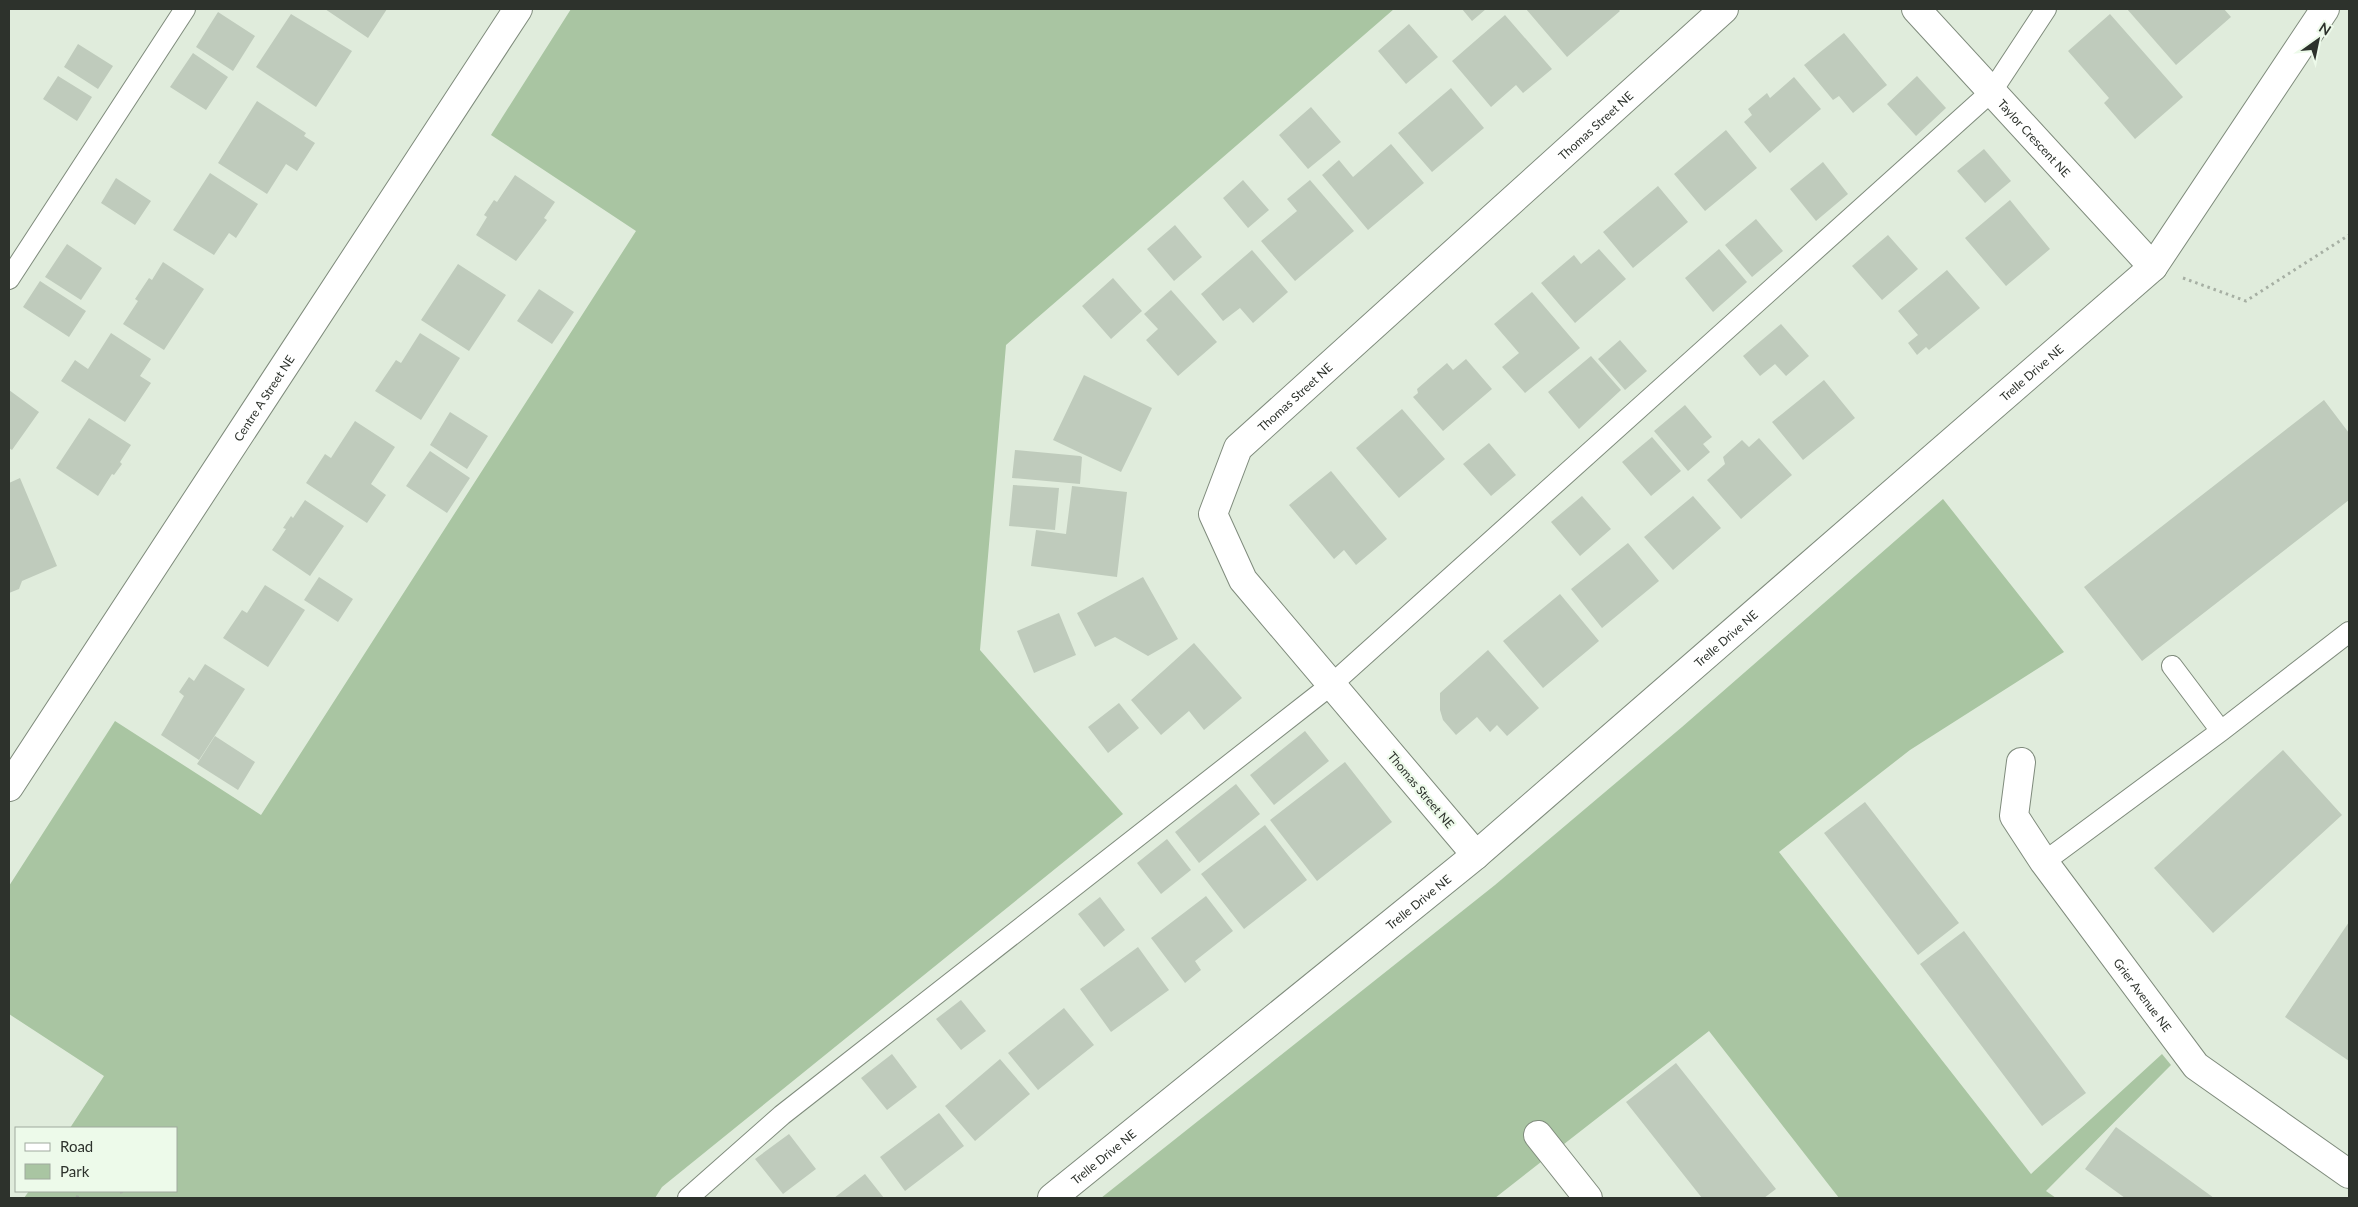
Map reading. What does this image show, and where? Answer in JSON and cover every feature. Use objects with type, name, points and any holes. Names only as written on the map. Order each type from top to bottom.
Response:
[{"type":"street","name":"Centre A Street NE","points":[[12,774],[518,9]]},
{"type":"street","name":"Thomas Street NE","points":[[1476,855],[1243,580],[1213,514],[1238,448],[1724,9]]},
{"type":"street","name":"Taylor Crescent NE","points":[[1916,9],[2153,267]]},
{"type":"street","name":"Trelle Drive NE","points":[[1052,1198],[1476,855],[2153,267],[2325,9]]},
{"type":"street","name":"Grier Avenue NE","points":[[2021,762],[2014,816],[2044,862],[2196,1066],[2349,1174]]},
{"type":"street","points":[[1538,1135],[1588,1198]]},
{"type":"lane","points":[[9,279],[185,9]]},
{"type":"lane","points":[[688,1198],[782,1115],[1331,685],[1992,91],[2046,9]]},
{"type":"lane","points":[[2044,862],[2221,731],[2349,632]]},
{"type":"lane","points":[[2172,666],[2221,731]]},
{"type":"path","points":[[2153,267],[2246,301],[2349,235]]},
{"type":"green space","points":[[571,9],[1394,9],[1006,345],[980,650],[1123,814],[662,1187],[655,1198],[24,1198],[28,1192],[178,1192],[178,1127],[71,1127],[104,1076],[9,1014],[9,886],[115,721],[261,815],[636,231],[491,135]]},
{"type":"green space","points":[[1943,499],[2064,652],[1910,750],[1779,852],[2031,1174],[2162,1054],[2171,1065],[2046,1191],[2056,1198],[1839,1198],[1709,1031],[1495,1198],[1101,1198],[1495,885],[1682,727]]},
{"type":"building","points":[[325,9],[387,9],[368,38]]},
{"type":"building","points":[[1462,9],[1486,9],[1472,21]]},
{"type":"building","points":[[1526,9],[1618,9],[1620,11],[1567,57]]},
{"type":"building","points":[[2127,9],[2224,9],[2231,17],[2176,65]]},
{"type":"building","points":[[218,12],[255,36],[233,71],[196,47]]},
{"type":"building","points":[[291,14],[352,51],[316,107],[256,67]]},
{"type":"building","points":[[2110,14],[2183,97],[2135,139],[2104,103],[2109,98],[2068,51]]},
{"type":"building","points":[[1505,15],[1552,69],[1523,93],[1516,85],[1491,107],[1452,61]]},
{"type":"building","points":[[1409,24],[1438,57],[1406,84],[1378,51]]},
{"type":"building","points":[[1844,33],[1887,85],[1853,113],[1839,96],[1833,100],[1804,65]]},
{"type":"building","points":[[78,44],[113,66],[98,89],[64,67]]},
{"type":"building","points":[[193,53],[228,77],[206,110],[170,87]]},
{"type":"building","points":[[58,76],[92,97],[77,121],[43,99]]},
{"type":"building","points":[[1917,76],[1946,108],[1916,136],[1887,104]]},
{"type":"building","points":[[1794,77],[1821,109],[1770,153],[1744,122],[1752,115],[1748,109],[1767,93],[1770,98]]},
{"type":"building","points":[[1451,88],[1484,128],[1432,172],[1398,133]]},
{"type":"building","points":[[257,101],[306,133],[304,136],[315,143],[297,171],[286,164],[267,194],[218,163]]},
{"type":"building","points":[[1311,107],[1341,142],[1308,169],[1279,135]]},
{"type":"building","points":[[1726,130],[1757,168],[1705,211],[1674,174]]},
{"type":"building","points":[[1391,144],[1424,183],[1368,230],[1322,175],[1339,160],[1353,177]]},
{"type":"building","points":[[1984,149],[2011,181],[1985,203],[1957,171]]},
{"type":"building","points":[[1823,162],[1848,194],[1816,221],[1790,189]]},
{"type":"building","points":[[210,173],[258,204],[236,238],[229,233],[214,255],[173,230]]},
{"type":"building","points":[[515,175],[555,202],[544,218],[547,220],[516,261],[476,235],[487,217],[484,215],[494,200],[497,202]]},
{"type":"building","points":[[116,178],[151,201],[135,225],[101,203]]},
{"type":"building","points":[[1243,180],[1269,210],[1248,228],[1223,198]]},
{"type":"building","points":[[1310,180],[1354,231],[1295,281],[1261,241],[1297,211],[1287,199]]},
{"type":"building","points":[[1658,186],[1688,222],[1633,268],[1603,232]]},
{"type":"building","points":[[2010,200],[2050,249],[2006,286],[1965,238]]},
{"type":"building","points":[[1756,219],[1783,251],[1752,277],[1725,245]]},
{"type":"building","points":[[1175,225],[1202,257],[1174,281],[1147,249]]},
{"type":"building","points":[[1888,235],[1918,269],[1882,300],[1852,266]]},
{"type":"building","points":[[67,244],[102,268],[81,300],[45,277]]},
{"type":"building","points":[[1599,249],[1626,279],[1575,323],[1541,283],[1574,255],[1581,264]]},
{"type":"building","points":[[1719,249],[1747,282],[1713,312],[1685,278]]},
{"type":"building","points":[[1252,250],[1288,292],[1253,323],[1240,308],[1223,321],[1201,294]]},
{"type":"building","points":[[163,262],[204,289],[164,350],[123,324],[138,301],[135,299],[149,278],[152,280]]},
{"type":"building","points":[[458,264],[506,295],[469,351],[421,320]]},
{"type":"building","points":[[1947,270],[1980,308],[1929,350],[1926,347],[1917,355],[1908,343],[1918,335],[1898,311]]},
{"type":"building","points":[[1113,278],[1142,311],[1111,339],[1082,306]]},
{"type":"building","points":[[40,281],[86,311],[69,337],[23,307]]},
{"type":"building","points":[[539,289],[574,312],[552,344],[517,321]]},
{"type":"building","points":[[1171,290],[1217,342],[1178,376],[1146,340],[1158,329],[1144,314]]},
{"type":"building","points":[[1532,292],[1580,348],[1525,393],[1502,367],[1519,353],[1494,324]]},
{"type":"building","points":[[1781,324],[1809,356],[1786,376],[1775,364],[1760,376],[1743,356]]},
{"type":"building","points":[[111,333],[151,359],[140,376],[151,383],[125,422],[61,381],[75,360],[88,369]]},
{"type":"building","points":[[420,333],[460,358],[421,420],[375,391],[396,360],[401,363]]},
{"type":"building","points":[[1620,340],[1647,371],[1625,390],[1598,359]]},
{"type":"building","points":[[1591,356],[1621,390],[1579,429],[1548,392]]},
{"type":"building","points":[[1466,359],[1492,389],[1443,431],[1413,397],[1418,393],[1417,389],[1447,363],[1453,370]]},
{"type":"building","points":[[1084,375],[1152,408],[1121,472],[1053,440]]},
{"type":"building","points":[[1824,380],[1855,418],[1803,460],[1772,422]]},
{"type":"building","points":[[9,390],[39,412],[12,450],[9,448]]},
{"type":"building","points":[[2324,400],[2349,433],[2349,500],[2142,661],[2084,587]]},
{"type":"building","points":[[1685,405],[1712,437],[1703,444],[1710,452],[1688,471],[1654,431]]},
{"type":"building","points":[[1402,409],[1445,459],[1399,498],[1356,448]]},
{"type":"building","points":[[450,412],[488,436],[467,469],[430,445]]},
{"type":"building","points":[[89,418],[131,445],[120,462],[122,464],[114,475],[112,474],[98,496],[56,468]]},
{"type":"building","points":[[355,421],[395,447],[371,484],[386,495],[367,523],[306,483],[325,454],[331,458]]},
{"type":"building","points":[[1652,437],[1681,471],[1651,496],[1622,462]]},
{"type":"building","points":[[1759,438],[1792,475],[1741,519],[1707,480],[1725,464],[1723,457],[1742,440],[1749,447]]},
{"type":"building","points":[[1489,443],[1516,475],[1491,496],[1463,464]]},
{"type":"building","points":[[1015,450],[1082,457],[1080,484],[1012,478]]},
{"type":"building","points":[[430,451],[470,478],[447,513],[406,486]]},
{"type":"building","points":[[1331,471],[1387,539],[1356,565],[1344,550],[1334,559],[1289,505]]},
{"type":"building","points":[[20,478],[57,566],[22,581],[19,589],[9,593],[9,483]]},
{"type":"building","points":[[1013,485],[1059,488],[1055,530],[1009,526]]},
{"type":"building","points":[[1072,486],[1127,492],[1117,577],[1031,566],[1036,530],[1066,534]]},
{"type":"building","points":[[1582,496],[1611,529],[1580,556],[1551,522]]},
{"type":"building","points":[[1693,496],[1721,528],[1673,570],[1644,537]]},
{"type":"building","points":[[305,500],[344,526],[310,576],[272,550],[286,529],[283,528],[291,516],[293,518]]},
{"type":"building","points":[[1628,543],[1659,581],[1602,628],[1571,589]]},
{"type":"building","points":[[319,577],[353,599],[338,622],[304,600]]},
{"type":"building","points":[[1143,577],[1178,639],[1148,656],[1115,637],[1095,647],[1077,613]]},
{"type":"building","points":[[265,585],[305,610],[268,667],[223,638],[242,610],[247,613]]},
{"type":"building","points":[[1560,594],[1599,641],[1543,688],[1503,641]]},
{"type":"building","points":[[1059,613],[1076,655],[1034,673],[1017,631]]},
{"type":"building","points":[[1194,643],[1242,698],[1204,730],[1189,711],[1161,735],[1131,700]]},
{"type":"building","points":[[1488,650],[1539,708],[1507,736],[1497,725],[1490,732],[1477,717],[1456,735],[1443,720],[1440,710],[1440,693]]},
{"type":"building","points":[[205,664],[245,689],[199,760],[161,735],[184,696],[179,692],[189,677],[194,681]]},
{"type":"building","points":[[1119,703],[1139,728],[1108,753],[1088,727]]},
{"type":"building","points":[[1305,731],[1329,761],[1274,805],[1250,775]]},
{"type":"building","points":[[215,736],[255,762],[238,790],[197,764]]},
{"type":"building","points":[[2283,750],[2342,815],[2213,933],[2154,868]]},
{"type":"building","points":[[1345,762],[1392,822],[1317,881],[1270,820]]},
{"type":"building","points":[[1236,784],[1260,814],[1199,863],[1175,832]]},
{"type":"building","points":[[1865,802],[1959,923],[1918,955],[1824,833]]},
{"type":"building","points":[[1265,825],[1307,880],[1244,929],[1201,874]]},
{"type":"building","points":[[1167,839],[1191,870],[1161,894],[1137,863]]},
{"type":"building","points":[[1206,896],[1233,931],[1195,961],[1201,970],[1185,983],[1151,938]]},
{"type":"building","points":[[1100,897],[1125,930],[1104,947],[1078,914]]},
{"type":"building","points":[[2349,922],[2349,1061],[2285,1017]]},
{"type":"building","points":[[1964,931],[2086,1093],[2042,1126],[1920,964]]},
{"type":"building","points":[[1138,947],[1169,990],[1111,1032],[1080,989]]},
{"type":"building","points":[[961,1000],[986,1031],[961,1050],[936,1019]]},
{"type":"building","points":[[1064,1008],[1094,1045],[1038,1090],[1008,1053]]},
{"type":"building","points":[[892,1054],[917,1087],[887,1110],[861,1078]]},
{"type":"building","points":[[1000,1059],[1030,1094],[975,1141],[945,1106]]},
{"type":"building","points":[[1676,1063],[1776,1189],[1764,1198],[1702,1198],[1626,1102]]},
{"type":"building","points":[[939,1113],[964,1146],[905,1191],[880,1157]]},
{"type":"building","points":[[2116,1127],[2214,1198],[2125,1198],[2085,1169]]},
{"type":"building","points":[[789,1134],[816,1169],[783,1194],[755,1159]]},
{"type":"building","points":[[865,1174],[884,1198],[834,1198]]}]
